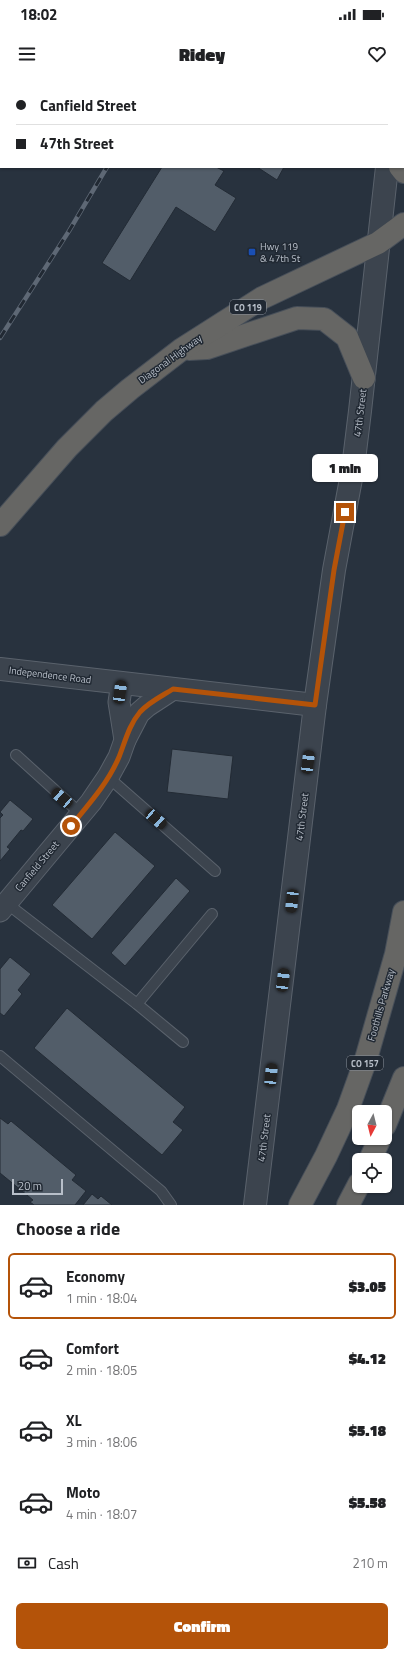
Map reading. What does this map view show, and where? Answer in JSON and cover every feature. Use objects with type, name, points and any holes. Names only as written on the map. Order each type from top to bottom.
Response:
[{"type":"highway","name":"Diagonal Highway","points":[[0,525],[62,453],[104,411],[130,389],[182,350],[262,298],[378,243],[404,224]]},
{"type":"highway","name":"Diagonal Highway","points":[[378,243],[404,243]]},
{"type":"highway","points":[[182,350],[207,348],[297,318],[324,319],[347,337],[364,378]]},
{"type":"highway","name":"Foothills Parkway","points":[[300,1205],[326,1156],[353,1095],[366,1060],[392,968],[404,912]]},
{"type":"highway","points":[[392,1108],[404,1078]]},
{"type":"highway","points":[[348,1205],[354,1193]]},
{"type":"street","name":"47th Street","points":[[256,1205],[315,705],[334,570],[353,468],[387,168]]},
{"type":"street","name":"Independence Road","points":[[0,669],[315,705]]},
{"type":"street","name":"Canfield Street","points":[[122,683],[119,702],[124,740]]},
{"type":"street","name":"Canfield Street","points":[[2,904],[81,814],[108,777],[119,757],[124,740],[139,713],[173,689]]},
{"type":"lane","points":[[16,755],[81,814]]},
{"type":"lane","points":[[108,777],[215,871]]},
{"type":"lane","points":[[2,904],[137,1004],[183,1042]]},
{"type":"lane","points":[[137,1004],[212,914]]},
{"type":"lane","points":[[0,1056],[161,1191],[171,1205]]},
{"type":"building","points":[[161,168],[218,168],[224,171],[215,185],[236,198],[215,232],[176,207],[130,281],[102,263]]},
{"type":"building","points":[[259,168],[283,168],[277,180]]},
{"type":"building","points":[[172,749],[233,756],[228,799],[167,792]]},
{"type":"building","points":[[10,800],[33,819],[23,831],[21,830],[7,847],[10,849],[0,861],[0,818],[3,815],[0,812]]},
{"type":"building","points":[[115,832],[155,866],[92,939],[52,905]]},
{"type":"building","points":[[176,878],[190,891],[125,966],[111,953]]},
{"type":"building","points":[[10,957],[31,974],[18,990],[22,994],[4,1016],[0,1013],[0,969]]},
{"type":"building","points":[[67,1008],[185,1107],[173,1122],[183,1130],[162,1155],[34,1048]]},
{"type":"building","points":[[0,1118],[8,1124],[11,1121],[76,1175],[72,1180],[86,1191],[75,1205],[34,1205],[30,1202],[33,1200],[0,1173]]},
{"type":"building","points":[[92,1194],[98,1199],[101,1196],[112,1205],[83,1205]]},
{"type":"railway","points":[[0,338],[69,231],[106,168]]},
{"type":"place","name":"Hwy 119 & 47th St","points":[[252,252]]},
{"type":"route","points":[[71,826],[91,802],[108,777],[119,757],[124,740],[139,713],[173,689],[315,705],[334,570],[345,512]]}]
